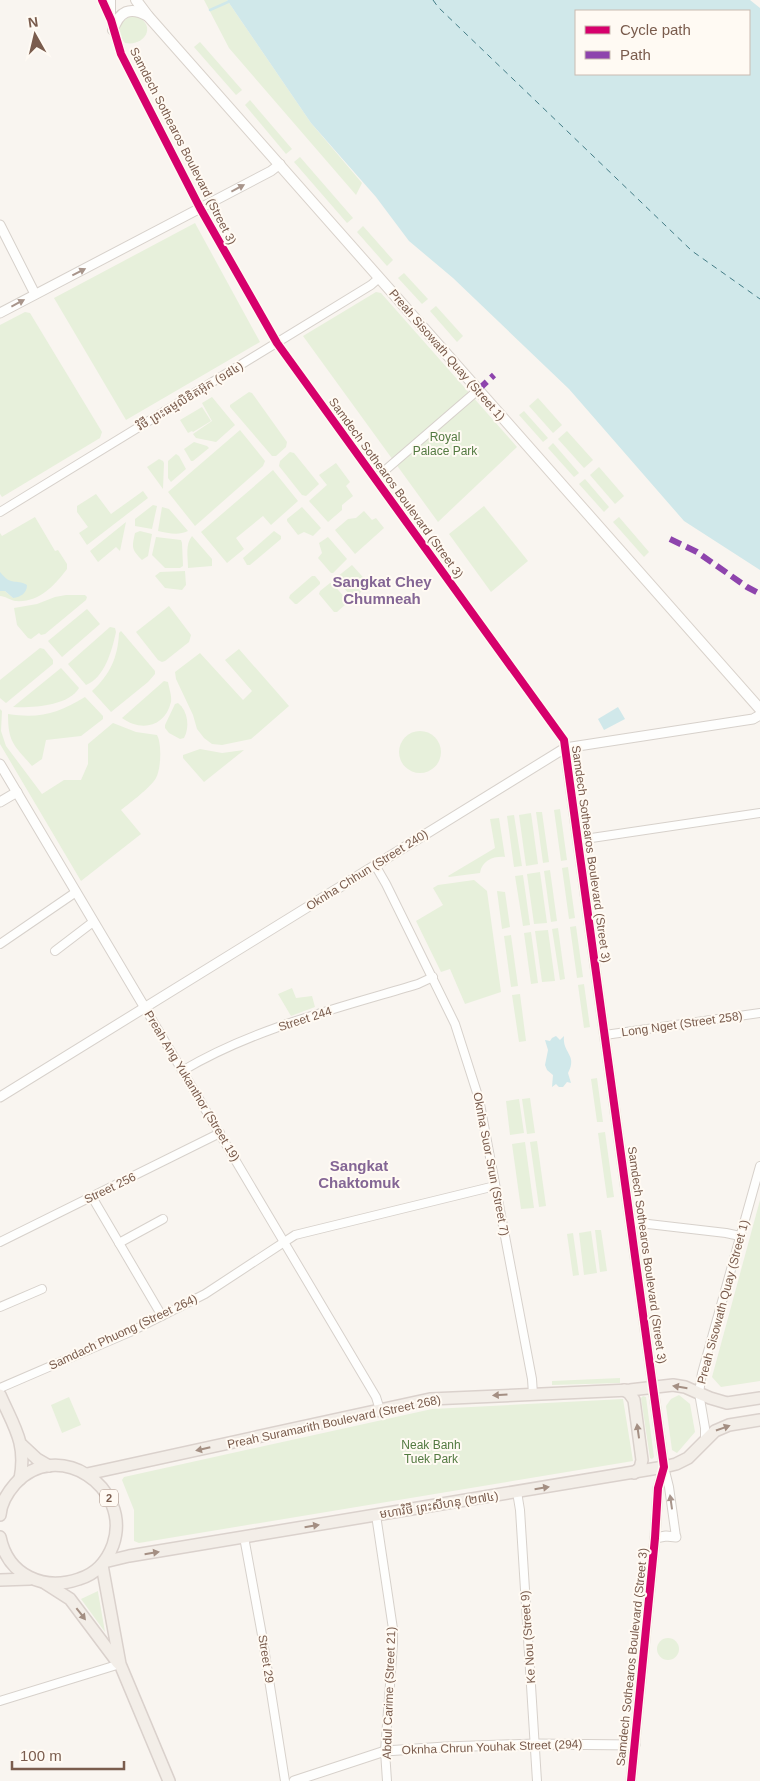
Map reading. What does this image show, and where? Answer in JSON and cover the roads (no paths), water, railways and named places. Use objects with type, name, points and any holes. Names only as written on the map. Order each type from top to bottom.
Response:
[{"type":"main road","name":"Preah Sisowath Quay (Street 1)","points":[[136,0],[148,16],[760,709]]},
{"type":"main road","points":[[112,25],[126,12],[140,12],[148,16]]},
{"type":"main road","name":"Preah Suramarith Boulevard (Street 268)","points":[[88,1474],[430,1399],[679,1386],[727,1403],[760,1398]]},
{"type":"main road","points":[[624,1390],[634,1400],[642,1460],[640,1468],[634,1473]]},
{"type":"main road","points":[[0,1396],[22,1445],[33,1456],[49,1466]]},
{"type":"main road","name":"មហាវិថី ព្រះសីហនុ (២៧៤)","points":[[103,1563],[244,1537],[664,1467],[688,1458],[705,1440],[722,1427],[760,1420]]},
{"type":"main road","points":[[20,1479],[23,1464],[22,1445]]},
{"type":"main road","name":"2","points":[[0,1515],[3,1497],[29,1472],[49,1466],[69,1467],[88,1474],[100,1484],[109,1497],[115,1512],[116,1533],[110,1553],[103,1563]]},
{"type":"main road","points":[[0,1537],[6,1553],[20,1571],[30,1579]]},
{"type":"main road","points":[[44,1583],[68,1583],[83,1578],[103,1563],[120,1664],[169,1781]]},
{"type":"main road","points":[[0,1580],[30,1579],[44,1583],[70,1599],[120,1664]]},
{"type":"street","name":"Samdech Sothearos Boulevard (Street 3)","points":[[102,0],[121,54],[200,208],[277,343],[564,740],[664,1467],[658,1488],[655,1538],[631,1781]]},
{"type":"street","points":[[111,0],[112,25]]},
{"type":"street","points":[[0,313],[271,171],[280,164]]},
{"type":"street","points":[[0,225],[35,294]]},
{"type":"street","name":"វិថី ព្រះធម្មលិខិតអ៊ុក (១៨៤)","points":[[0,512],[371,285],[379,278]]},
{"type":"street","points":[[375,479],[478,390]]},
{"type":"street","name":"Oknha Chhun (Street 240)","points":[[0,1097],[566,748],[753,719],[760,715]]},
{"type":"street","name":"Preah Ang Yukanthor (Street 19)","points":[[0,764],[376,1397],[380,1410]]},
{"type":"street","points":[[0,802],[16,792]]},
{"type":"street","points":[[578,840],[760,813]]},
{"type":"street","name":"Oknha Suor Srun (Street 7)","points":[[375,865],[382,875],[455,1024],[479,1098],[532,1379],[533,1394]]},
{"type":"street","points":[[0,944],[76,892]]},
{"type":"street","points":[[55,951],[93,922]]},
{"type":"street","name":"Street 244","points":[[182,1071],[250,1038],[418,984],[433,977]]},
{"type":"street","name":"Long Nget (Street 258)","points":[[605,1035],[760,1013]]},
{"type":"street","name":"Street 256","points":[[0,1242],[220,1133]]},
{"type":"street","name":"Preah Sisowath Quay (Street 1)","points":[[705,1440],[705,1428],[699,1393],[702,1373],[760,1166]]},
{"type":"street","name":"Samdach Phuong (Street 264)","points":[[0,1388],[130,1332],[205,1294],[295,1235],[495,1186]]},
{"type":"street","points":[[92,1197],[162,1316]]},
{"type":"street","points":[[118,1243],[163,1219]]},
{"type":"street","points":[[631,1222],[740,1236]]},
{"type":"street","points":[[0,1307],[42,1289]]},
{"type":"street","points":[[655,1538],[676,1537],[669,1487],[664,1467]]},
{"type":"street","name":"Ke Nou (Street 9)","points":[[517,1492],[520,1510],[538,1781]]},
{"type":"street","name":"Abdul Carime (Street 21)","points":[[376,1515],[393,1629],[385,1751],[387,1781]]},
{"type":"street","name":"Street 29","points":[[244,1537],[262,1634],[285,1781]]},
{"type":"street","points":[[0,1701],[120,1664]]},
{"type":"street","name":"Oknha Chrun Youhak Street (294)","points":[[294,1781],[385,1751],[535,1744],[635,1745]]},
{"type":"water","points":[[227,0],[750,0],[760,8],[760,570],[684,521],[569,389],[453,278],[409,241],[376,197],[311,123]]},
{"type":"water","points":[[0,572],[11,581],[27,585],[25,592],[21,596],[13,598],[5,591],[0,591]]},
{"type":"water","points":[[618,707],[625,719],[604,730],[598,719]]},
{"type":"water","points":[[556,1036],[560,1040],[564,1036],[565,1046],[571,1058],[571,1067],[568,1073],[571,1083],[567,1082],[563,1087],[559,1087],[556,1084],[552,1087],[553,1075],[547,1070],[545,1065],[548,1050],[545,1040],[550,1041]]},
{"type":"waterway","points":[[210,10],[228,2]]},
{"type":"district","name":"Sangkat Chey Chumneah","points":[[382,590]]},
{"type":"district","name":"Sangkat Chaktomuk","points":[[359,1174]]},
{"type":"park label","name":"Royal Palace Park","points":[[445,444]]},
{"type":"park label","name":"Neak Banh Tuek Park","points":[[431,1452]]}]
